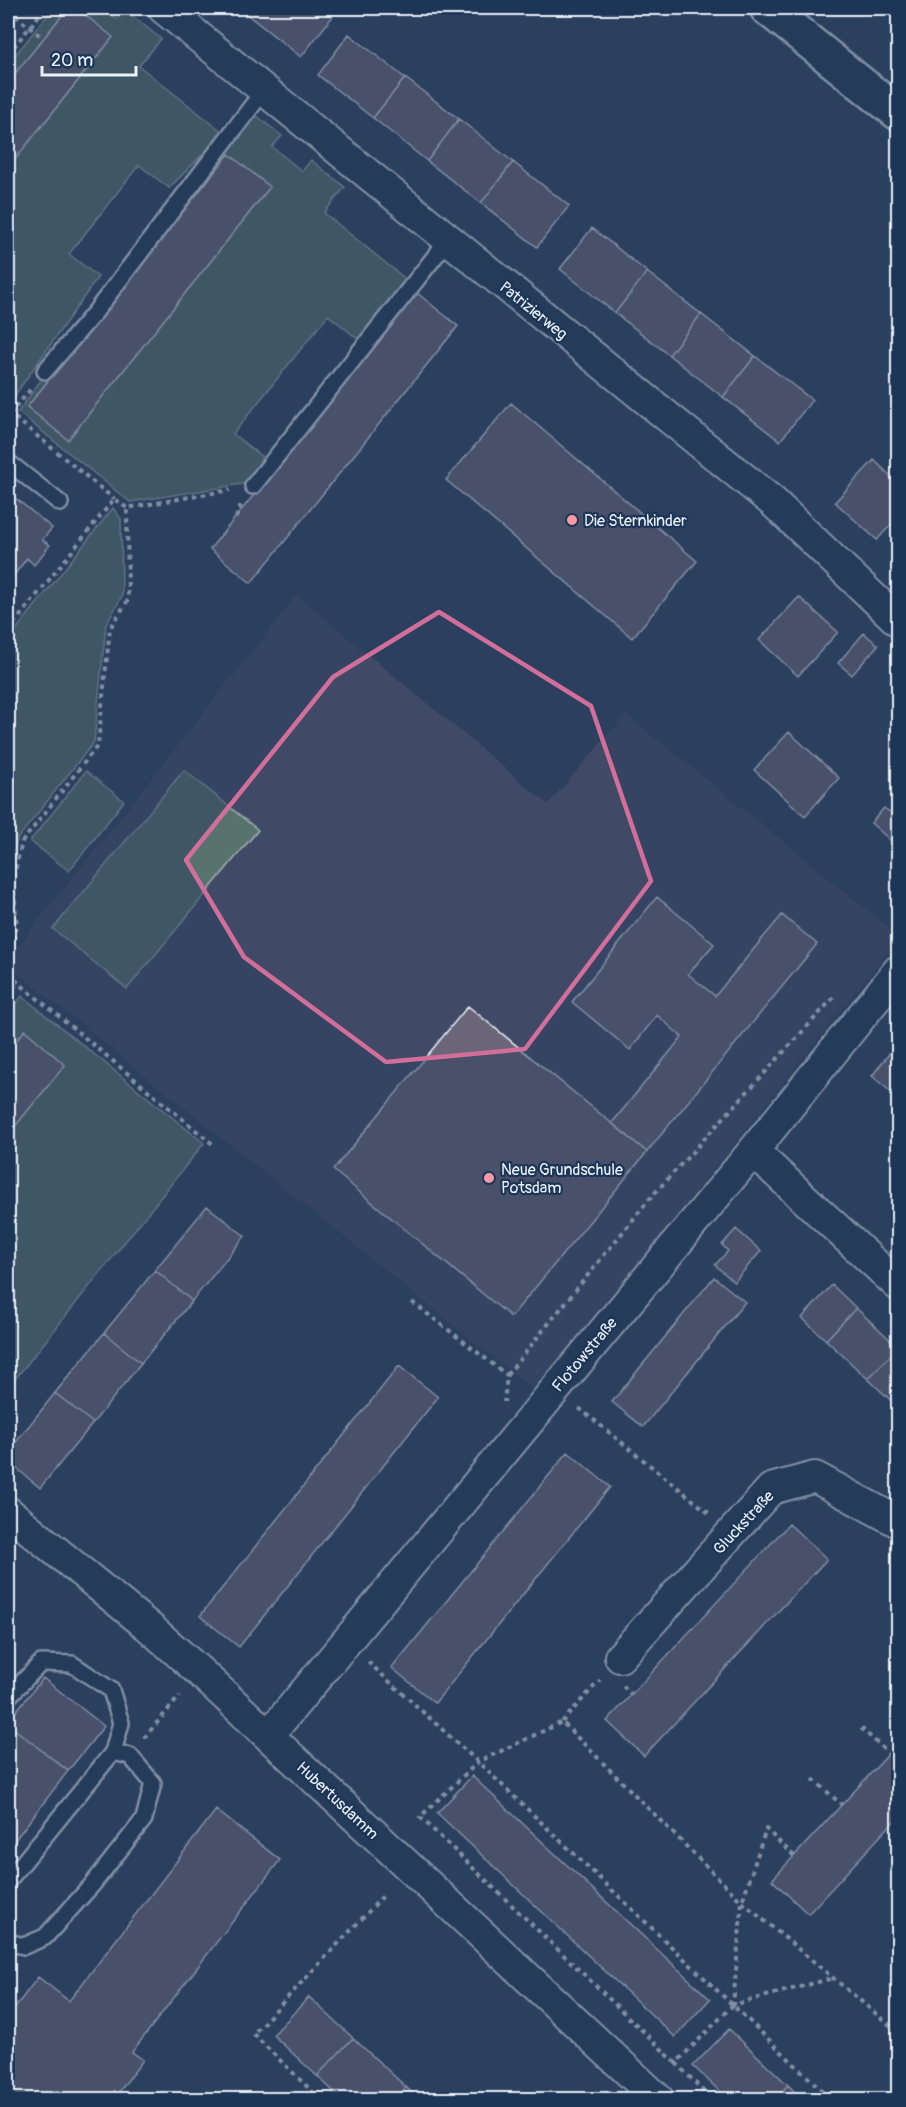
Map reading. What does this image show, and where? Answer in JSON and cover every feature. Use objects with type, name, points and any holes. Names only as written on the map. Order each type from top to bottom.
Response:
[{"type":"street","name":"Patrizierweg","points":[[163,8],[773,502],[898,621]]},
{"type":"street","points":[[767,8],[895,103]]},
{"type":"street","name":"Flotowstraße","points":[[269,1735],[753,1151],[898,971]]},
{"type":"street","points":[[753,1151],[898,1285]]},
{"type":"street","name":"Gluckstraße","points":[[620,1658],[771,1489],[814,1477],[898,1522]]},
{"type":"street","name":"Hubertusdamm","points":[[8,1512],[149,1627],[201,1673],[659,2100]]},
{"type":"lane","points":[[45,371],[103,303],[264,90]]},
{"type":"lane","points":[[253,486],[448,240]]},
{"type":"lane","points":[[8,462],[60,503]]},
{"type":"lane","points":[[8,1696],[41,1663],[72,1664],[111,1690],[121,1723],[113,1752],[8,1881]]},
{"type":"lane","points":[[8,1942],[24,1946],[45,1937],[92,1885],[144,1819],[153,1783],[130,1756],[113,1752]]},
{"type":"path","points":[[8,54],[45,8]]},
{"type":"path","points":[[8,10],[43,38]]},
{"type":"path","points":[[8,412],[127,508],[253,486]]},
{"type":"path","points":[[8,631],[114,499]]},
{"type":"path","points":[[8,947],[14,938],[17,926],[13,879],[22,842],[98,745],[110,628],[128,600],[127,508]]},
{"type":"path","points":[[8,974],[215,1146]]},
{"type":"path","points":[[8,996],[18,983]]},
{"type":"path","points":[[518,1434],[502,1421],[507,1376],[652,1196],[841,989]]},
{"type":"path","points":[[412,1302],[507,1376]]},
{"type":"path","points":[[555,1389],[733,1532]]},
{"type":"path","points":[[346,1642],[478,1762],[832,2100]]},
{"type":"path","points":[[620,1658],[562,1722],[478,1762],[420,1817],[712,2100]]},
{"type":"path","points":[[130,1756],[201,1673]]},
{"type":"path","points":[[562,1722],[742,1902],[898,2031]]},
{"type":"path","points":[[861,1728],[889,1754]]},
{"type":"path","points":[[813,1779],[842,1805]]},
{"type":"path","points":[[734,2005],[742,1902],[766,1829],[794,1856]]},
{"type":"path","points":[[321,2100],[253,2034],[386,1893]]},
{"type":"path","points":[[676,2063],[734,2005],[834,1978]]},
{"type":"highlighted area","points":[[439,612],[591,706],[651,881],[525,1049],[386,1062],[244,957],[186,860],[333,677]]},
{"type":"shaded area","name":"Neue Grundschule Potsdam","points":[[297,595],[548,804],[626,714],[898,935],[898,939],[536,1392],[8,965],[8,959]]},
{"type":"green space","points":[[53,8],[103,8],[117,19],[125,10],[161,39],[139,66],[224,133],[169,188],[139,165],[69,254],[98,277],[10,402],[8,400],[8,64]]},
{"type":"green space","points":[[257,116],[282,136],[272,147],[302,171],[311,160],[345,187],[324,213],[409,282],[358,339],[328,315],[233,434],[262,457],[248,483],[130,502],[18,412],[109,286],[180,197],[236,143]]},
{"type":"green space","points":[[113,508],[121,519],[122,596],[106,625],[94,742],[18,838],[11,858],[8,879],[8,640]]},
{"type":"green space","points":[[184,770],[258,830],[127,989],[53,929]]},
{"type":"green space","points":[[86,771],[124,801],[69,871],[30,841]]},
{"type":"green space","points":[[8,879],[11,923],[8,939]]},
{"type":"green space","points":[[22,996],[204,1143],[8,1388],[8,1014]]},
{"type":"building","points":[[68,8],[76,8],[113,37],[8,168],[8,82]]},
{"type":"building","points":[[249,8],[322,8],[333,16],[301,57],[245,13]]},
{"type":"building","points":[[349,34],[405,78],[373,118],[318,75]]},
{"type":"building","points":[[405,78],[459,119],[427,161],[373,118]]},
{"type":"building","points":[[459,119],[513,162],[481,203],[427,161]]},
{"type":"building","points":[[229,154],[270,187],[68,440],[27,407]]},
{"type":"building","points":[[513,162],[569,206],[537,247],[481,203]]},
{"type":"building","points":[[592,228],[647,272],[615,313],[560,269]]},
{"type":"building","points":[[647,272],[701,314],[669,355],[615,313]]},
{"type":"building","points":[[417,293],[458,326],[251,583],[210,549]]},
{"type":"building","points":[[701,314],[755,356],[723,397],[669,355]]},
{"type":"building","points":[[755,356],[812,400],[780,441],[723,397]]},
{"type":"building","name":"Die Sternkinder","points":[[511,403],[697,561],[632,638],[446,480]]},
{"type":"building","points":[[874,460],[898,483],[898,517],[877,540],[835,502]]},
{"type":"building","points":[[8,492],[52,528],[42,540],[50,545],[34,565],[27,558],[9,582],[8,580]]},
{"type":"building","points":[[799,597],[838,632],[798,676],[759,640]]},
{"type":"building","points":[[864,633],[878,645],[852,675],[838,663]]},
{"type":"building","points":[[789,732],[839,778],[805,816],[754,770]]},
{"type":"building","points":[[884,808],[898,818],[898,847],[871,823]]},
{"type":"building","points":[[657,897],[714,944],[688,974],[715,996],[782,915],[817,944],[647,1152],[612,1123],[682,1037],[657,1015],[630,1050],[572,1002]]},
{"type":"building","points":[[468,1006],[647,1152],[511,1317],[333,1170]]},
{"type":"building","points":[[25,1030],[65,1065],[8,1135],[8,1051]]},
{"type":"building","points":[[898,1042],[898,1098],[872,1076]]},
{"type":"building","points":[[207,1206],[245,1236],[192,1301],[155,1270]]},
{"type":"building","points":[[736,1229],[761,1251],[734,1282],[715,1265],[728,1251],[722,1245]]},
{"type":"building","points":[[155,1270],[192,1301],[141,1363],[104,1333]]},
{"type":"building","points":[[714,1277],[745,1302],[643,1427],[612,1402]]},
{"type":"building","points":[[832,1285],[856,1308],[826,1340],[802,1318]]},
{"type":"building","points":[[856,1308],[898,1347],[868,1379],[826,1340]]},
{"type":"building","points":[[104,1333],[141,1363],[93,1423],[55,1393]]},
{"type":"building","points":[[898,1347],[898,1407],[868,1379]]},
{"type":"building","points":[[399,1366],[438,1397],[239,1647],[200,1616]]},
{"type":"building","points":[[55,1393],[93,1423],[40,1488],[8,1461],[8,1452]]},
{"type":"building","points":[[568,1452],[610,1487],[435,1703],[392,1668]]},
{"type":"building","points":[[789,1524],[827,1559],[644,1756],[607,1721]]},
{"type":"building","points":[[43,1678],[104,1726],[68,1771],[8,1724],[8,1721]]},
{"type":"building","points":[[8,1724],[68,1771],[8,1849]]},
{"type":"building","points":[[898,1744],[898,1817],[808,1914],[772,1880]]},
{"type":"building","points":[[472,1776],[710,1999],[675,2037],[437,1813]]},
{"type":"building","points":[[216,1810],[280,1860],[132,2052],[143,2060],[113,2100],[93,2100],[86,2094],[81,2100],[8,2100],[8,2050],[14,2042],[8,2036],[8,2017],[38,1977],[69,2001]]},
{"type":"building","points":[[309,1997],[353,2038],[317,2076],[273,2035]]},
{"type":"building","points":[[729,2029],[788,2085],[774,2100],[729,2100],[693,2066]]},
{"type":"building","points":[[353,2038],[406,2087],[394,2100],[343,2100],[317,2076]]},
{"type":"building","points":[[788,2085],[803,2100],[774,2100]]},
{"type":"building","points":[[406,2087],[419,2100],[394,2100]]},
{"type":"place","name":"Die Sternkinder","points":[[572,520]]},
{"type":"place","name":"Neue Grundschule Potsdam","points":[[489,1178]]}]
